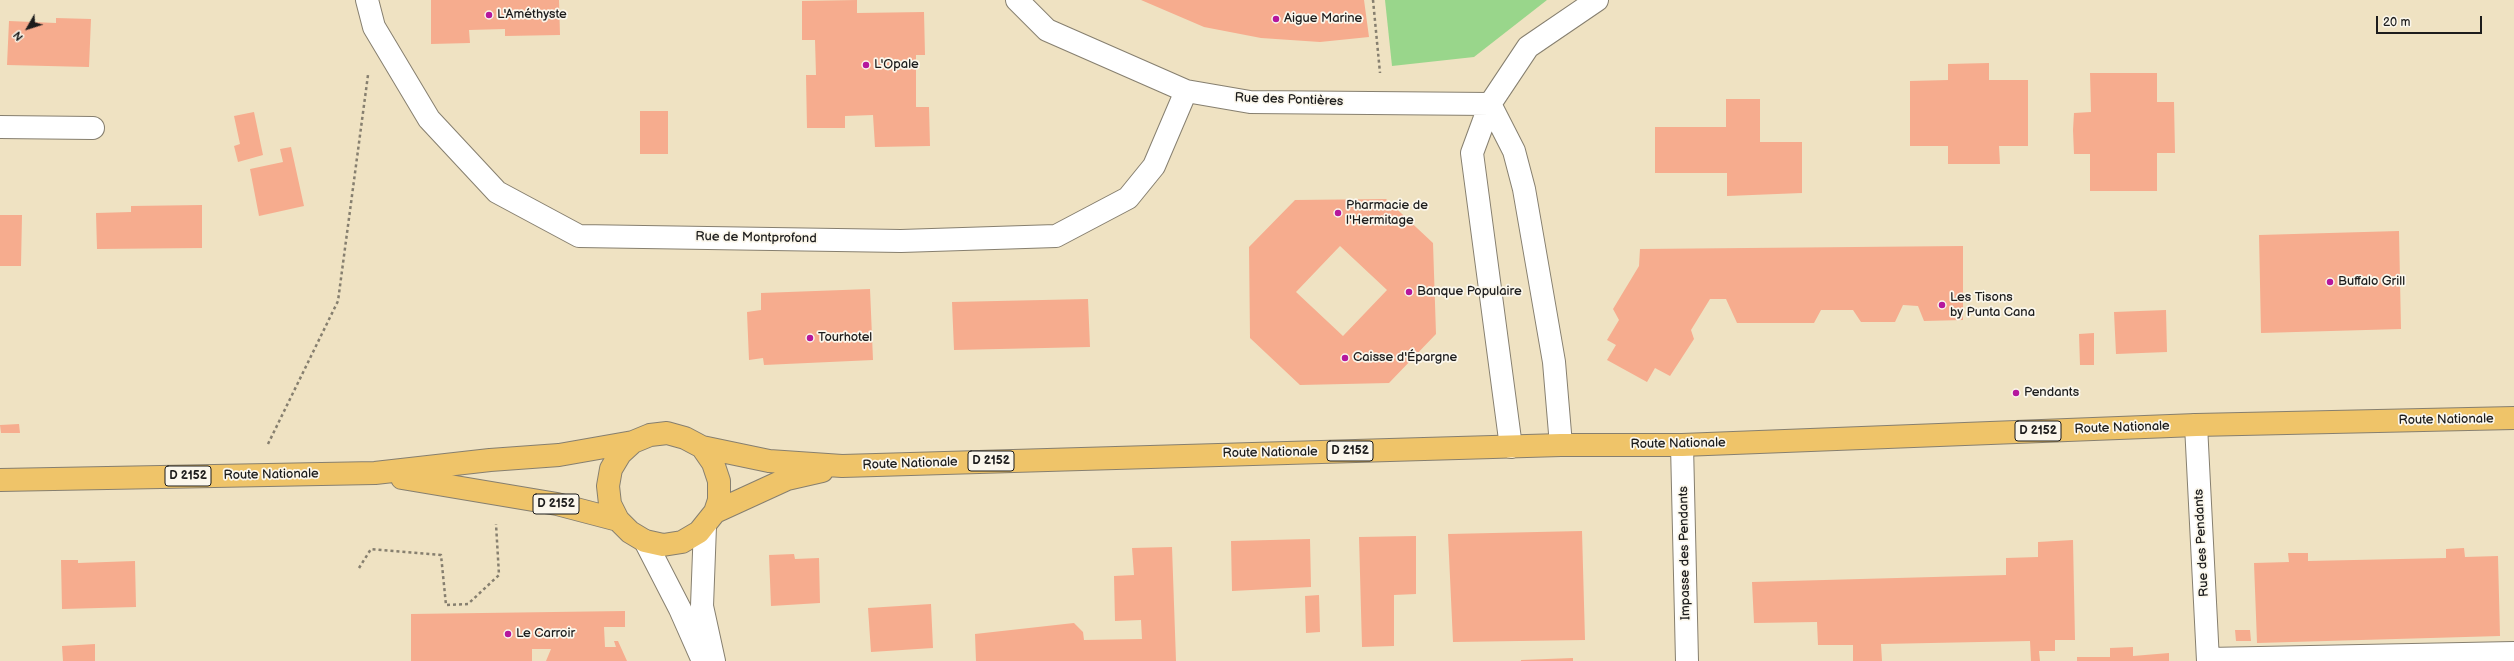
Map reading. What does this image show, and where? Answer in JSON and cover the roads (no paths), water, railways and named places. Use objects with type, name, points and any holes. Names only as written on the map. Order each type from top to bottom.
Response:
[{"type":"main road","name":"Route Nationale","points":[[0,480],[375,473],[559,454],[633,442],[650,435],[667,433],[685,438],[702,448],[769,461],[842,466],[1561,445],[1682,445],[2196,425],[2514,418]]},
{"type":"main road","name":"Route Nationale","points":[[633,442],[620,454],[612,469],[609,481],[610,504],[618,520],[630,532],[645,541],[664,545],[682,542],[699,532],[710,519],[719,500],[719,481],[713,463],[702,448]]},
{"type":"main road","name":"Route Nationale","points":[[710,519],[787,479],[842,466]]},
{"type":"main road","name":"Route Nationale","points":[[375,473],[494,492],[557,504],[618,520]]},
{"type":"street","name":"Rue de Montprofond","points":[[367,0],[374,27],[429,119],[497,192],[579,236],[901,241],[1056,236],[1128,198],[1154,166],[1186,91]]},
{"type":"street","name":"Rue des Pontières","points":[[1017,0],[1047,30],[1186,91],[1250,102],[1490,104]]},
{"type":"street","points":[[1511,447],[1472,154],[1490,104],[1528,47],[1597,0]]},
{"type":"street","points":[[1490,104],[1514,151],[1524,190],[1554,362],[1561,445]]},
{"type":"street","points":[[0,126],[93,128]]},
{"type":"street","name":"Rue des Pendants","points":[[2196,425],[2208,660]]},
{"type":"street","name":"Impasse des Pendants","points":[[1682,445],[1687,661]]},
{"type":"street","points":[[710,519],[702,606],[714,661]]},
{"type":"street","points":[[645,541],[680,609],[703,661]]},
{"type":"street","points":[[2208,660],[2514,653]]},
{"type":"place","name":"L'Améthyste","points":[[489,15]]},
{"type":"place","name":"Aigue Marine","points":[[1276,19]]},
{"type":"place","name":"L'Opale","points":[[866,65]]},
{"type":"place","name":"Pharmacie de l'Hermitage","points":[[1338,213]]},
{"type":"place","name":"Buffalo Grill","points":[[2330,282]]},
{"type":"place","name":"Banque Populaire","points":[[1409,292]]},
{"type":"place","name":"Les Tisons by Punta Cana","points":[[1942,305]]},
{"type":"place","name":"Tourhotel","points":[[810,338]]},
{"type":"place","name":"Caisse d'Épargne","points":[[1345,358]]},
{"type":"place","name":"Pendants","points":[[2016,393]]},
{"type":"place","name":"Le Carroir","points":[[508,634]]}]
